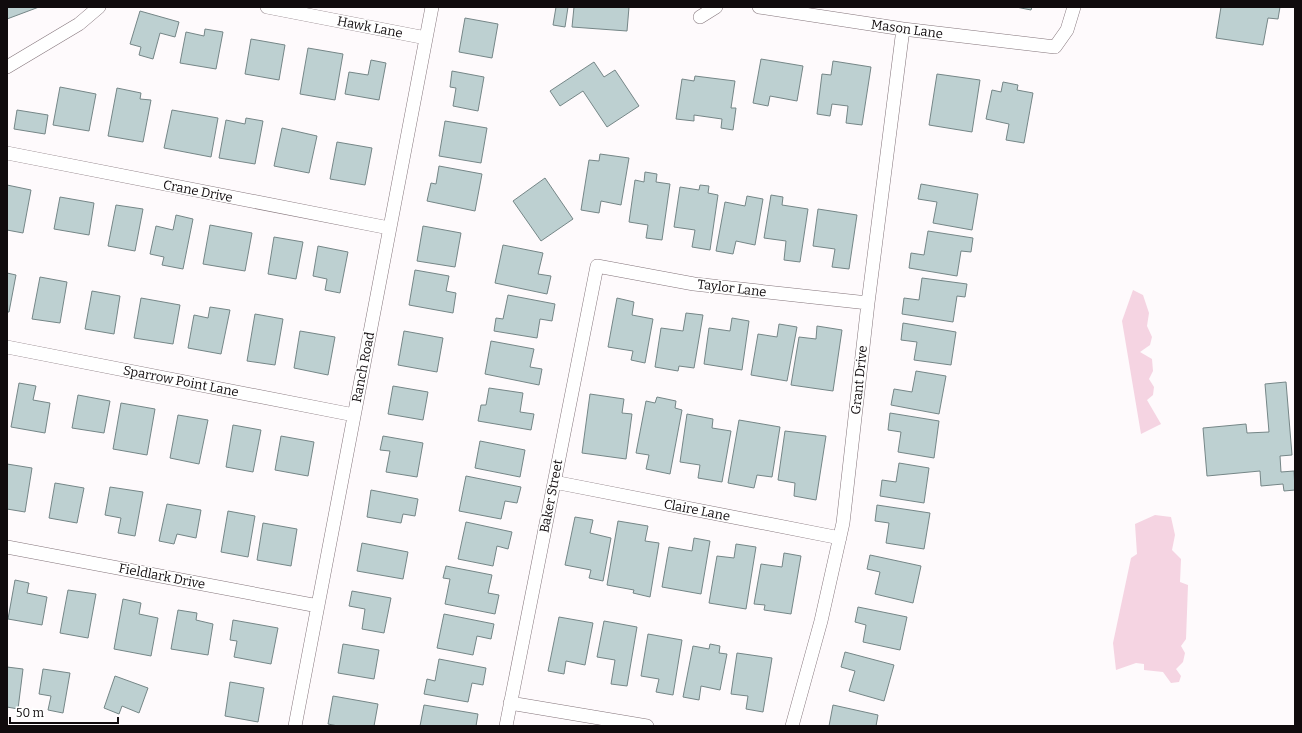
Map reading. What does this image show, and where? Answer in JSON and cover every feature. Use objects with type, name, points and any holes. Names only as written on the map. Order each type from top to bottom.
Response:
[{"type":"street","points":[[7,67],[79,24],[99,7]]},
{"type":"street","name":"Hawk Lane","points":[[267,7],[426,38]]},
{"type":"street","name":"Ranch Road","points":[[295,726],[432,7]]},
{"type":"street","points":[[700,17],[716,7]]},
{"type":"street","name":"Mason Lane","points":[[759,7],[903,29],[1055,47],[1067,30],[1074,7]]},
{"type":"street","name":"Grant Drive","points":[[792,726],[821,621],[843,523],[868,304],[903,29]]},
{"type":"street","name":"Crane Drive","points":[[7,153],[390,228]]},
{"type":"street","name":"Taylor Lane","points":[[597,266],[694,284],[868,304]]},
{"type":"street","name":"Baker Street","points":[[506,726],[597,266]]},
{"type":"street","name":"Sparrow Point Lane","points":[[7,347],[354,415]]},
{"type":"street","name":"Claire Lane","points":[[554,482],[840,538]]},
{"type":"street","name":"Fieldlark Drive","points":[[7,547],[318,606]]},
{"type":"street","points":[[510,703],[647,726]]},
{"type":"shaded area","points":[[1133,290],[1143,295],[1149,313],[1147,326],[1152,337],[1150,345],[1140,352],[1152,359],[1153,371],[1149,379],[1154,387],[1153,395],[1147,400],[1161,424],[1141,434],[1122,321]]},
{"type":"shaded area","points":[[1155,515],[1171,517],[1175,535],[1172,550],[1181,559],[1180,582],[1188,585],[1186,639],[1181,646],[1185,653],[1183,662],[1176,669],[1181,676],[1179,682],[1171,683],[1163,672],[1144,670],[1144,664],[1136,663],[1116,670],[1113,643],[1131,558],[1137,554],[1135,524]]},
{"type":"building","points":[[7,7],[39,7],[7,19]]},
{"type":"building","points":[[556,7],[568,7],[565,27],[553,25]]},
{"type":"building","points":[[574,7],[629,7],[627,31],[572,27]]},
{"type":"building","points":[[1016,7],[1032,7],[1031,10]]},
{"type":"building","points":[[1221,7],[1280,7],[1278,19],[1268,18],[1263,45],[1216,38]]},
{"type":"building","points":[[140,11],[179,22],[175,37],[160,33],[153,59],[139,55],[141,47],[130,44]]},
{"type":"building","points":[[465,18],[498,24],[492,58],[459,52]]},
{"type":"building","points":[[205,29],[223,32],[216,69],[180,63],[186,32],[204,36]]},
{"type":"building","points":[[251,39],[285,45],[279,80],[245,74]]},
{"type":"building","points":[[308,48],[343,54],[335,100],[300,94]]},
{"type":"building","points":[[761,59],[803,66],[797,101],[770,96],[768,106],[753,103]]},
{"type":"building","points":[[371,60],[386,63],[379,100],[345,94],[349,72],[368,75]]},
{"type":"building","points":[[833,61],[871,67],[862,125],[846,123],[848,106],[832,104],[830,116],[817,114],[822,74],[831,75]]},
{"type":"building","points":[[594,62],[604,77],[615,70],[639,106],[607,127],[583,91],[560,106],[550,91]]},
{"type":"building","points":[[452,71],[484,77],[478,111],[453,106],[456,88],[450,87]]},
{"type":"building","points":[[937,74],[980,80],[972,132],[929,125]]},
{"type":"building","points":[[695,76],[735,81],[731,108],[736,108],[733,130],[721,128],[722,119],[694,115],[694,121],[676,119],[682,79],[694,81]]},
{"type":"building","points":[[1003,82],[1018,85],[1017,90],[1033,93],[1024,143],[1006,140],[1009,124],[986,119],[992,90],[1001,92]]},
{"type":"building","points":[[60,87],[96,94],[89,131],[53,125]]},
{"type":"building","points":[[117,88],[141,93],[140,99],[151,100],[143,142],[108,136]]},
{"type":"building","points":[[17,110],[48,115],[45,134],[14,129]]},
{"type":"building","points":[[172,110],[218,118],[211,157],[164,148]]},
{"type":"building","points":[[246,118],[263,121],[255,164],[219,158],[226,120],[245,124]]},
{"type":"building","points":[[445,121],[487,128],[481,163],[439,156]]},
{"type":"building","points":[[282,128],[317,136],[309,173],[274,166]]},
{"type":"building","points":[[337,142],[372,148],[365,185],[330,179]]},
{"type":"building","points":[[600,154],[629,158],[621,205],[601,201],[599,213],[581,210],[589,160],[599,161]]},
{"type":"building","points":[[439,166],[482,174],[475,211],[427,201],[431,183],[436,184]]},
{"type":"building","points":[[645,172],[657,174],[656,182],[670,184],[662,240],[646,238],[648,225],[629,222],[635,180],[644,182]]},
{"type":"building","points":[[545,178],[573,219],[541,241],[513,201]]},
{"type":"building","points":[[921,184],[978,194],[972,230],[933,223],[937,202],[918,199]]},
{"type":"building","points":[[7,185],[31,190],[23,233],[7,230]]},
{"type":"building","points":[[700,185],[709,186],[708,193],[718,195],[710,250],[692,247],[695,230],[674,227],[680,187],[699,190]]},
{"type":"building","points":[[771,195],[783,197],[782,205],[808,209],[800,262],[784,260],[786,241],[764,238]]},
{"type":"building","points":[[747,196],[763,199],[755,245],[736,241],[733,254],[716,251],[725,202],[745,206]]},
{"type":"building","points":[[60,197],[94,203],[89,235],[54,229]]},
{"type":"building","points":[[116,205],[143,209],[135,251],[108,246]]},
{"type":"building","points":[[818,209],[857,215],[849,269],[832,267],[835,249],[813,246]]},
{"type":"building","points":[[176,215],[193,219],[183,269],[162,265],[164,257],[150,254],[156,226],[173,230]]},
{"type":"building","points":[[210,225],[252,233],[245,271],[203,264]]},
{"type":"building","points":[[423,226],[461,233],[455,267],[417,261]]},
{"type":"building","points":[[928,231],[973,238],[971,252],[961,251],[957,276],[909,268],[911,253],[924,255]]},
{"type":"building","points":[[274,237],[303,242],[296,279],[268,274]]},
{"type":"building","points":[[503,245],[543,253],[538,274],[551,276],[547,294],[495,283]]},
{"type":"building","points":[[318,246],[348,252],[340,293],[325,290],[327,279],[313,276]]},
{"type":"building","points":[[415,270],[449,276],[446,291],[456,293],[453,313],[409,305]]},
{"type":"building","points":[[7,273],[16,275],[9,312],[7,312]]},
{"type":"building","points":[[40,277],[67,282],[60,323],[32,319]]},
{"type":"building","points":[[922,278],[967,284],[965,297],[957,296],[953,322],[902,314],[904,298],[919,300]]},
{"type":"building","points":[[92,291],[120,296],[114,334],[85,329]]},
{"type":"building","points":[[508,295],[555,304],[552,321],[540,319],[537,338],[494,331],[496,318],[503,319]]},
{"type":"building","points":[[141,298],[180,305],[173,344],[134,338]]},
{"type":"building","points":[[617,298],[634,302],[632,315],[653,319],[645,363],[631,360],[633,351],[608,347]]},
{"type":"building","points":[[210,307],[230,310],[221,354],[188,348],[194,315],[208,318]]},
{"type":"building","points":[[686,313],[703,315],[694,368],[679,366],[678,371],[655,367],[661,328],[683,331]]},
{"type":"building","points":[[255,314],[283,319],[275,365],[247,361]]},
{"type":"building","points":[[732,318],[749,321],[742,370],[704,364],[709,328],[730,331]]},
{"type":"building","points":[[903,323],[956,332],[951,365],[914,360],[917,342],[901,340]]},
{"type":"building","points":[[779,324],[797,327],[787,381],[751,375],[758,334],[777,337]]},
{"type":"building","points":[[817,326],[842,330],[833,391],[791,385],[799,337],[816,339]]},
{"type":"building","points":[[300,331],[335,337],[328,375],[294,368]]},
{"type":"building","points":[[404,331],[443,338],[437,372],[398,365]]},
{"type":"building","points":[[491,341],[534,349],[530,367],[542,369],[539,385],[485,374]]},
{"type":"building","points":[[916,371],[946,376],[939,414],[891,405],[894,389],[912,392]]},
{"type":"building","points":[[1286,382],[1292,455],[1280,456],[1281,472],[1294,471],[1295,490],[1284,491],[1283,484],[1261,486],[1260,471],[1207,476],[1203,428],[1246,424],[1247,433],[1269,432],[1265,384]]},
{"type":"building","points":[[19,383],[36,386],[33,400],[50,403],[45,433],[11,427]]},
{"type":"building","points":[[393,386],[428,392],[423,420],[388,414]]},
{"type":"building","points":[[489,388],[523,393],[520,412],[534,414],[531,430],[478,421],[481,405],[486,405]]},
{"type":"building","points":[[590,394],[624,399],[622,413],[632,414],[626,459],[582,453]]},
{"type":"building","points":[[78,395],[110,401],[104,433],[72,428]]},
{"type":"building","points":[[657,397],[676,401],[675,408],[682,410],[670,474],[646,469],[649,455],[636,453],[646,401],[655,403]]},
{"type":"building","points":[[121,403],[155,409],[147,455],[113,449]]},
{"type":"building","points":[[890,413],[939,421],[934,458],[898,452],[901,432],[888,430]]},
{"type":"building","points":[[687,414],[713,419],[712,428],[731,431],[722,482],[698,478],[700,465],[680,462]]},
{"type":"building","points":[[178,415],[208,420],[199,464],[170,458]]},
{"type":"building","points":[[739,420],[780,427],[772,477],[757,475],[754,488],[728,483]]},
{"type":"building","points":[[233,425],[261,430],[253,472],[226,467]]},
{"type":"building","points":[[785,431],[826,436],[816,500],[794,496],[795,483],[778,480]]},
{"type":"building","points":[[281,436],[314,442],[308,476],[275,470]]},
{"type":"building","points":[[383,436],[423,443],[417,477],[386,472],[390,451],[380,450]]},
{"type":"building","points":[[480,441],[525,450],[520,477],[475,468]]},
{"type":"building","points":[[899,463],[929,468],[924,503],[880,496],[882,480],[896,482]]},
{"type":"building","points":[[7,464],[32,468],[25,512],[7,509]]},
{"type":"building","points":[[466,476],[521,487],[517,503],[505,501],[501,519],[459,511]]},
{"type":"building","points":[[55,483],[84,488],[77,523],[49,518]]},
{"type":"building","points":[[110,487],[143,492],[135,536],[118,533],[121,518],[105,515]]},
{"type":"building","points":[[371,490],[418,499],[415,516],[403,514],[401,523],[367,517]]},
{"type":"building","points":[[167,504],[201,510],[196,538],[177,534],[174,544],[159,541]]},
{"type":"building","points":[[877,505],[930,513],[924,549],[886,543],[889,523],[875,521]]},
{"type":"building","points":[[228,511],[255,516],[248,557],[221,552]]},
{"type":"building","points":[[575,517],[593,520],[590,533],[611,538],[603,581],[589,578],[591,570],[565,565]]},
{"type":"building","points":[[618,521],[648,526],[645,541],[659,543],[650,597],[633,593],[634,590],[607,585]]},
{"type":"building","points":[[466,522],[512,532],[508,549],[497,546],[493,566],[458,559]]},
{"type":"building","points":[[263,523],[297,529],[291,566],[257,560]]},
{"type":"building","points":[[694,538],[710,541],[701,594],[662,587],[669,547],[692,551]]},
{"type":"building","points":[[362,543],[408,552],[403,579],[357,571]]},
{"type":"building","points":[[736,544],[756,547],[746,609],[709,603],[717,556],[734,558]]},
{"type":"building","points":[[784,553],[801,556],[791,614],[764,610],[765,605],[754,604],[761,564],[782,567]]},
{"type":"building","points":[[870,555],[921,566],[913,603],[875,594],[880,572],[867,569]]},
{"type":"building","points":[[446,566],[492,575],[488,593],[499,595],[495,614],[445,604],[450,579],[443,578]]},
{"type":"building","points":[[15,580],[29,583],[27,593],[47,597],[42,625],[8,619]]},
{"type":"building","points":[[68,590],[96,594],[88,638],[60,633]]},
{"type":"building","points":[[352,591],[391,598],[384,633],[362,629],[365,609],[349,606]]},
{"type":"building","points":[[123,599],[141,603],[139,614],[158,618],[151,656],[114,649]]},
{"type":"building","points":[[858,607],[907,617],[900,650],[863,642],[866,625],[855,622]]},
{"type":"building","points":[[178,610],[197,613],[196,620],[213,624],[208,655],[171,649]]},
{"type":"building","points":[[444,614],[494,624],[491,639],[477,636],[473,655],[437,648]]},
{"type":"building","points":[[559,617],[593,623],[585,665],[566,661],[564,674],[548,671]]},
{"type":"building","points":[[233,620],[278,628],[271,664],[234,657],[237,641],[230,640]]},
{"type":"building","points":[[604,621],[637,627],[627,686],[611,684],[615,660],[597,657]]},
{"type":"building","points":[[648,634],[682,640],[673,695],[656,692],[659,679],[641,676]]},
{"type":"building","points":[[343,644],[379,650],[374,679],[338,673]]},
{"type":"building","points":[[710,644],[720,646],[719,653],[727,654],[720,690],[701,686],[699,700],[683,697],[693,646],[709,649]]},
{"type":"building","points":[[845,652],[894,665],[884,701],[849,691],[855,671],[841,667]]},
{"type":"building","points":[[737,653],[772,658],[763,712],[746,709],[748,696],[731,694]]},
{"type":"building","points":[[439,659],[486,668],[483,685],[472,683],[468,702],[424,694],[427,679],[435,681]]},
{"type":"building","points":[[7,667],[23,669],[18,709],[7,707]]},
{"type":"building","points":[[43,669],[70,673],[63,713],[48,710],[51,696],[39,694]]},
{"type":"building","points":[[115,676],[148,688],[139,713],[122,706],[119,714],[104,708]]},
{"type":"building","points":[[230,682],[264,688],[258,722],[225,716]]},
{"type":"building","points":[[333,696],[378,704],[374,726],[338,726],[328,724]]},
{"type":"building","points":[[424,705],[478,714],[476,726],[420,726]]},
{"type":"building","points":[[833,705],[878,715],[876,726],[829,726]]}]
